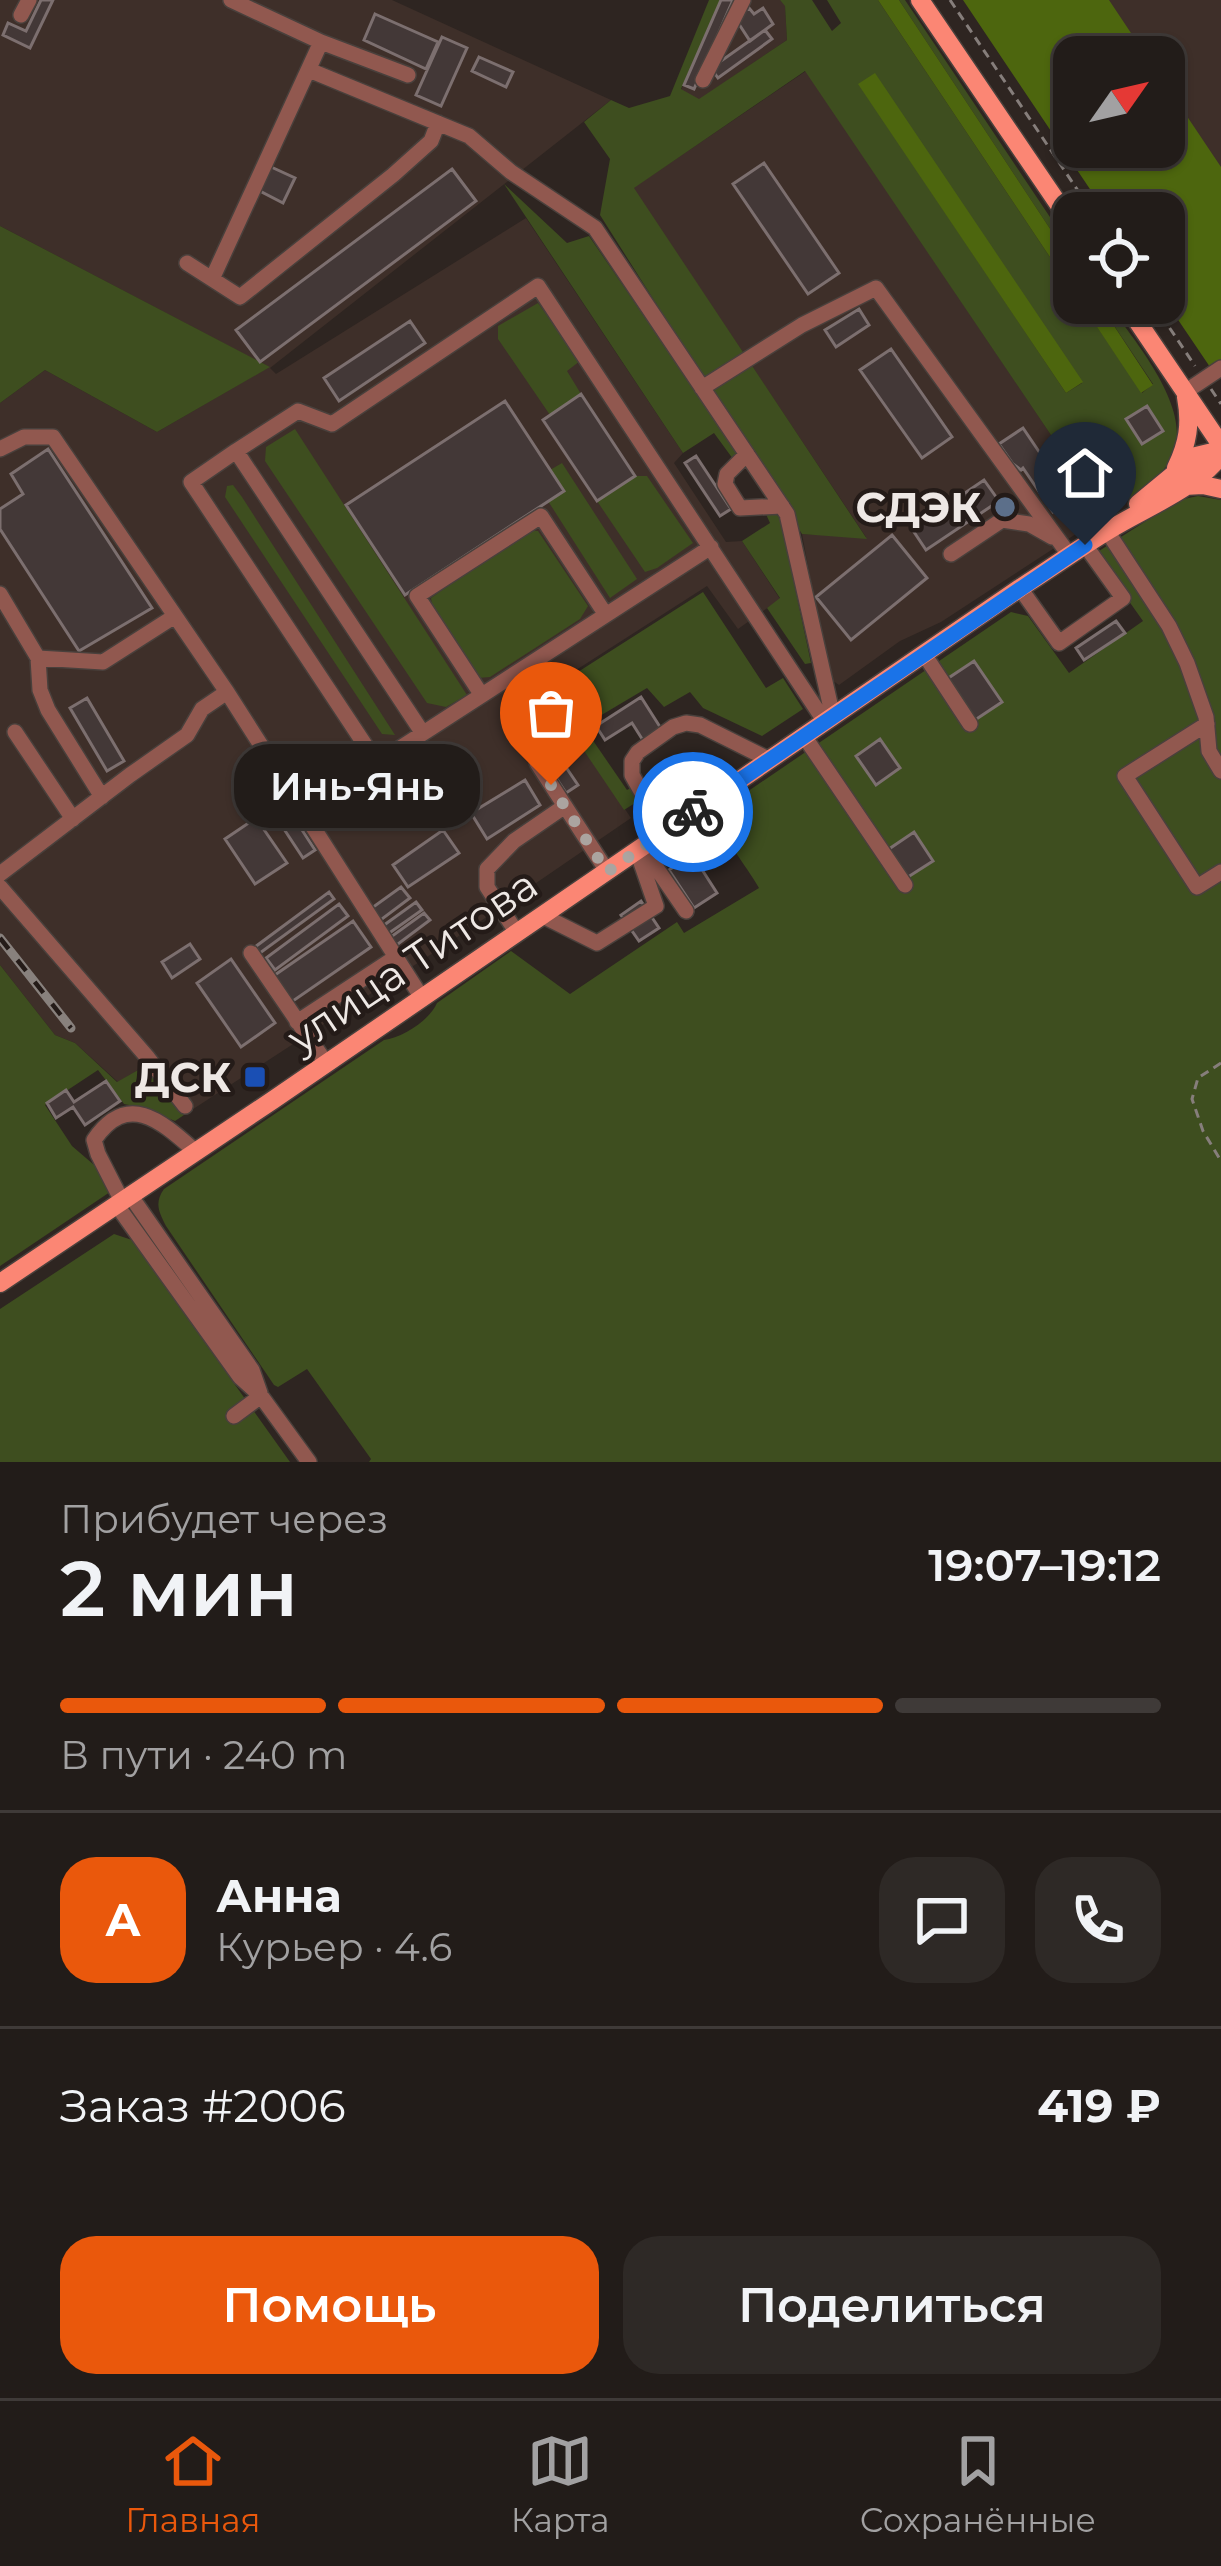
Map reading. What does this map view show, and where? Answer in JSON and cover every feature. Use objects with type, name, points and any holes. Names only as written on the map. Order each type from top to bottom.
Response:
[{"type":"main road","points":[[920,0],[1053,196]]},
{"type":"main road","points":[[1139,324],[1221,450]]},
{"type":"main road","points":[[1185,392],[1189,436],[1180,478],[1221,488]]},
{"type":"main road","name":"улица Титова","points":[[0,1283],[1107,530],[1180,478],[1196,456],[1221,450]]},
{"type":"street","points":[[231,0],[253,5],[321,42],[408,75]]},
{"type":"street","points":[[703,80],[743,0]]},
{"type":"street","points":[[212,278],[321,42]]},
{"type":"street","points":[[309,70],[469,136],[511,172],[595,228],[787,514],[829,719]]},
{"type":"street","points":[[187,263],[240,297],[406,164],[430,141],[437,123]]},
{"type":"street","points":[[711,547],[377,763],[191,482],[298,411],[332,424],[538,286],[829,719]]},
{"type":"street","points":[[702,388],[802,325],[876,288],[1073,549],[1123,598],[1059,643],[1020,588]]},
{"type":"street","points":[[1185,392],[1221,368]]},
{"type":"street","points":[[0,449],[24,437],[53,437],[226,692],[422,998]]},
{"type":"street","points":[[236,451],[422,732]]},
{"type":"street","points":[[747,454],[727,474],[724,484],[740,508],[782,506]]},
{"type":"street","points":[[481,694],[416,596],[541,516],[606,614]]},
{"type":"street","points":[[951,554],[1002,520],[1028,524],[1073,549]]},
{"type":"street","points":[[1107,530],[1169,626],[1187,663],[1207,724],[1209,751],[1221,771]]},
{"type":"street","points":[[0,594],[38,658],[40,691],[48,710],[102,797]]},
{"type":"street","points":[[38,658],[103,662],[176,616]]},
{"type":"street","points":[[924,654],[970,724]]},
{"type":"street","points":[[0,874],[187,735],[202,709],[226,692]]},
{"type":"street","points":[[1207,724],[1125,776],[1198,886],[1221,872]]},
{"type":"street","points":[[664,832],[632,775],[632,761],[673,727],[700,725],[770,760]]},
{"type":"street","points":[[15,732],[73,819]]},
{"type":"street","points":[[804,736],[905,885]]},
{"type":"street","points":[[537,763],[607,872]]},
{"type":"street","points":[[517,933],[487,887],[487,869],[514,841],[565,806]]},
{"type":"street","points":[[639,849],[686,911]]},
{"type":"street","points":[[543,916],[597,943],[656,905],[639,849]]},
{"type":"street","points":[[0,887],[185,1106]]},
{"type":"street","points":[[250,952],[326,1064]]},
{"type":"street","points":[[297,1022],[396,957]]},
{"type":"street","points":[[195,1151],[170,1129],[133,1111],[114,1120],[94,1140],[123,1200],[240,1377],[262,1396],[310,1462]]},
{"type":"street","points":[[234,1416],[262,1396]]},
{"type":"path","points":[[950,0],[1079,192]]},
{"type":"path","points":[[1167,324],[1221,404]]},
{"type":"path","points":[[1221,1064],[1198,1078],[1192,1099],[1221,1162]]},
{"type":"shaded area","points":[[0,0],[392,0],[611,100],[270,368],[276,374],[526,218],[683,453],[674,463],[726,542],[742,541],[780,599],[738,629],[707,586],[545,690],[631,818],[184,1115],[145,1066],[118,1082],[75,1043],[55,1035],[0,965],[0,403],[45,370],[157,432],[269,367],[0,226]]},
{"type":"shaded area","points":[[721,0],[780,0],[785,5],[787,40],[699,100],[681,90]]},
{"type":"shaded area","points":[[1096,0],[1221,0],[1221,189],[1185,135],[1185,36],[1120,36]]},
{"type":"shaded area","points":[[806,71],[1105,515],[941,622],[900,641],[839,685],[829,678],[802,534],[866,537],[633,188]]},
{"type":"green space","points":[[709,0],[721,0],[681,89],[699,99],[787,40],[785,6],[780,0],[812,0],[832,31],[841,23],[827,0],[878,0],[1053,262],[1053,324],[1095,324],[1142,393],[1153,384],[1113,324],[1123,324],[1149,360],[1172,406],[1177,428],[1175,450],[1164,469],[1105,515],[805,71],[634,188],[867,539],[802,534],[600,215],[610,159],[584,122],[611,100],[629,108],[670,96]],"holes":[[[859,84],[1082,383],[1066,393]]]},
{"type":"green space","points":[[878,0],[899,0],[1053,233],[1053,262]]},
{"type":"green space","points":[[899,0],[905,0],[1053,222],[1053,233]]},
{"type":"green space","points":[[963,0],[1109,0],[1133,36],[1053,36],[1053,134]]},
{"type":"green space","points":[[875,73],[1083,382],[1066,393],[858,84]]},
{"type":"green space","points":[[1185,113],[1221,167],[1221,360],[1210,367],[1181,324],[1185,324],[1185,192],[1092,192],[1076,168],[1185,168]]},
{"type":"green space","points":[[504,184],[567,243],[589,236],[739,454],[733,459],[714,433],[683,453]]},
{"type":"green space","points":[[0,226],[270,367],[157,432],[45,370],[0,403]]},
{"type":"green space","points":[[538,303],[580,361],[567,371],[581,394],[550,415],[498,339],[498,326]]},
{"type":"green space","points":[[1095,324],[1113,324],[1153,385],[1141,393]]},
{"type":"green space","points":[[295,429],[467,695],[446,707],[427,703],[265,461],[266,447]]},
{"type":"green space","points":[[562,463],[637,579],[610,598],[548,501],[564,491],[550,470]]},
{"type":"green space","points":[[635,476],[647,476],[693,543],[645,572],[597,501]]},
{"type":"green space","points":[[233,485],[395,735],[382,734],[225,497],[227,486]]},
{"type":"green space","points":[[1198,496],[1221,500],[1221,1462],[369,1462],[307,1369],[274,1385],[166,1226],[159,1208],[164,1189],[384,1040],[415,1027],[437,1003],[511,951],[570,994],[677,922],[684,933],[759,888],[729,841],[719,811],[1011,612],[1028,616],[1069,673],[1143,621],[1099,559],[1099,551],[1179,500]]},
{"type":"green space","points":[[765,512],[780,517],[811,663],[805,664],[767,608],[780,598],[742,541],[770,523]]},
{"type":"green space","points":[[527,530],[538,531],[588,606],[580,619],[490,677],[478,678],[433,610],[431,598]]},
{"type":"green space","points":[[703,592],[766,688],[783,678],[803,709],[762,736],[703,708],[690,692],[664,707],[647,688],[583,726],[627,790],[634,786],[643,798],[624,810],[545,693]]},
{"type":"green space","points":[[0,965],[55,1035],[75,1043],[117,1082],[145,1066],[184,1115],[175,1121],[124,1104],[98,1070],[45,1105],[72,1146],[107,1176],[110,1192],[0,1266]]},
{"type":"green space","points":[[114,1234],[132,1240],[290,1462],[0,1462],[0,1309]]},
{"type":"building","points":[[41,0],[53,0],[30,48],[3,35],[8,23],[26,31]]},
{"type":"building","points":[[721,0],[733,0],[694,89],[684,85]]},
{"type":"building","points":[[749,8],[754,14],[763,8],[773,24],[750,41],[735,18]]},
{"type":"building","points":[[375,14],[438,42],[426,69],[364,40]]},
{"type":"building","points":[[765,30],[772,39],[718,78],[711,68]]},
{"type":"building","points":[[442,37],[467,48],[441,106],[416,95]]},
{"type":"building","points":[[479,57],[513,72],[506,87],[472,71]]},
{"type":"building","points":[[764,163],[839,273],[808,294],[733,184]]},
{"type":"building","points":[[269,166],[295,178],[283,203],[258,190]]},
{"type":"building","points":[[452,169],[476,201],[260,362],[236,330]]},
{"type":"building","points":[[859,309],[869,325],[836,347],[825,330]]},
{"type":"building","points":[[410,321],[425,343],[339,401],[324,378]]},
{"type":"building","points":[[891,349],[952,437],[922,458],[860,370]]},
{"type":"building","points":[[581,394],[635,476],[597,501],[543,420]]},
{"type":"building","points":[[505,401],[564,491],[405,595],[346,505]]},
{"type":"building","points":[[1147,406],[1163,431],[1142,444],[1126,419]]},
{"type":"building","points":[[1023,428],[1071,499],[1053,512],[1023,468],[1013,464],[999,444]]},
{"type":"building","points":[[48,449],[152,608],[79,651],[0,529],[0,509],[23,494],[11,474]]},
{"type":"building","points":[[696,456],[731,509],[720,516],[685,463]]},
{"type":"building","points":[[984,480],[999,501],[926,550],[912,529]]},
{"type":"building","points":[[892,535],[927,578],[851,640],[816,597]]},
{"type":"building","points":[[1116,621],[1125,633],[1084,660],[1076,648]]},
{"type":"building","points":[[974,661],[1002,702],[975,720],[947,679]]},
{"type":"building","points":[[641,697],[662,730],[644,742],[632,723],[605,740],[596,726]]},
{"type":"building","points":[[87,698],[124,761],[107,771],[70,708]]},
{"type":"building","points":[[880,739],[900,768],[876,785],[856,756]]},
{"type":"building","points":[[557,754],[578,785],[566,793],[545,761]]},
{"type":"building","points":[[265,773],[315,850],[303,858],[253,782]]},
{"type":"building","points":[[525,780],[540,805],[487,839],[471,813]]},
{"type":"building","points":[[256,818],[287,863],[255,884],[225,839]]},
{"type":"building","points":[[443,830],[459,853],[408,887],[393,865]]},
{"type":"building","points":[[914,832],[933,861],[908,877],[889,849]]},
{"type":"building","points":[[692,854],[717,893],[694,908],[669,870]]},
{"type":"building","points":[[401,887],[410,898],[378,922],[369,910]]},
{"type":"building","points":[[329,892],[334,899],[260,953],[255,947]]},
{"type":"building","points":[[641,901],[659,928],[639,941],[621,915]]},
{"type":"building","points":[[416,902],[422,910],[385,936],[380,928]]},
{"type":"building","points":[[339,904],[348,916],[275,970],[266,958]]},
{"type":"building","points":[[424,913],[430,920],[394,947],[388,939]]},
{"type":"building","points":[[353,921],[371,947],[290,1003],[272,977]]},
{"type":"building","points":[[190,944],[200,959],[172,978],[162,962]]},
{"type":"building","points":[[231,959],[275,1023],[241,1047],[197,983]]},
{"type":"building","points":[[106,1081],[120,1101],[85,1125],[73,1107],[56,1118],[47,1103],[66,1090],[74,1102]]},
{"type":"railway","points":[[0,938],[71,1028]]},
{"type":"way so far","points":[[551,785],[607,872],[693,812]]},
{"type":"place","name":"СДЭК","points":[[1005,507]]},
{"type":"place","name":"Инь-Янь","points":[[551,785]]},
{"type":"place","name":"ДСК","points":[[255,1077]]},
{"type":"route","points":[[693,812],[1085,545]]}]
